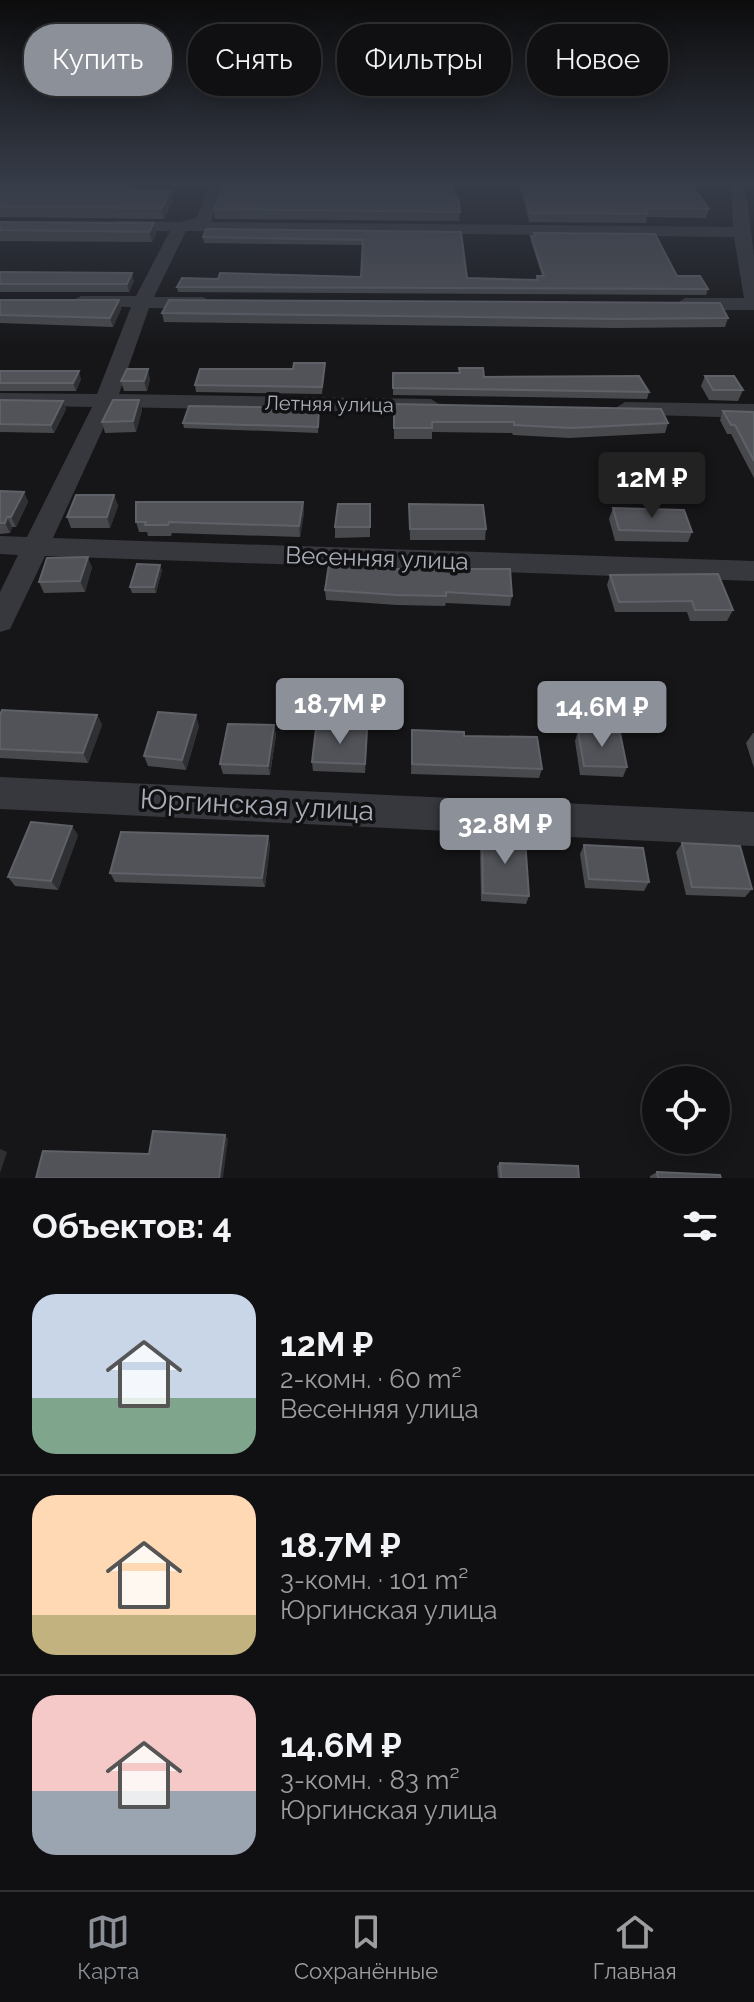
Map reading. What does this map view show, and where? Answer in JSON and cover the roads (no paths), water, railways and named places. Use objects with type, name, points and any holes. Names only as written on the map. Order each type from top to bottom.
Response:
[{"type":"street","points":[[0,621],[106,400],[142,302],[175,238]]},
{"type":"street","points":[[660,304],[754,303],[742,238]]},
{"type":"street","points":[[63,301],[221,303]]},
{"type":"street","name":"Летняя улица","points":[[0,399],[454,406]]},
{"type":"street","points":[[596,408],[754,411]]},
{"type":"street","name":"Весенняя улица","points":[[0,545],[754,571]]},
{"type":"street","name":"Юргинская улица","points":[[0,793],[754,829]]}]
